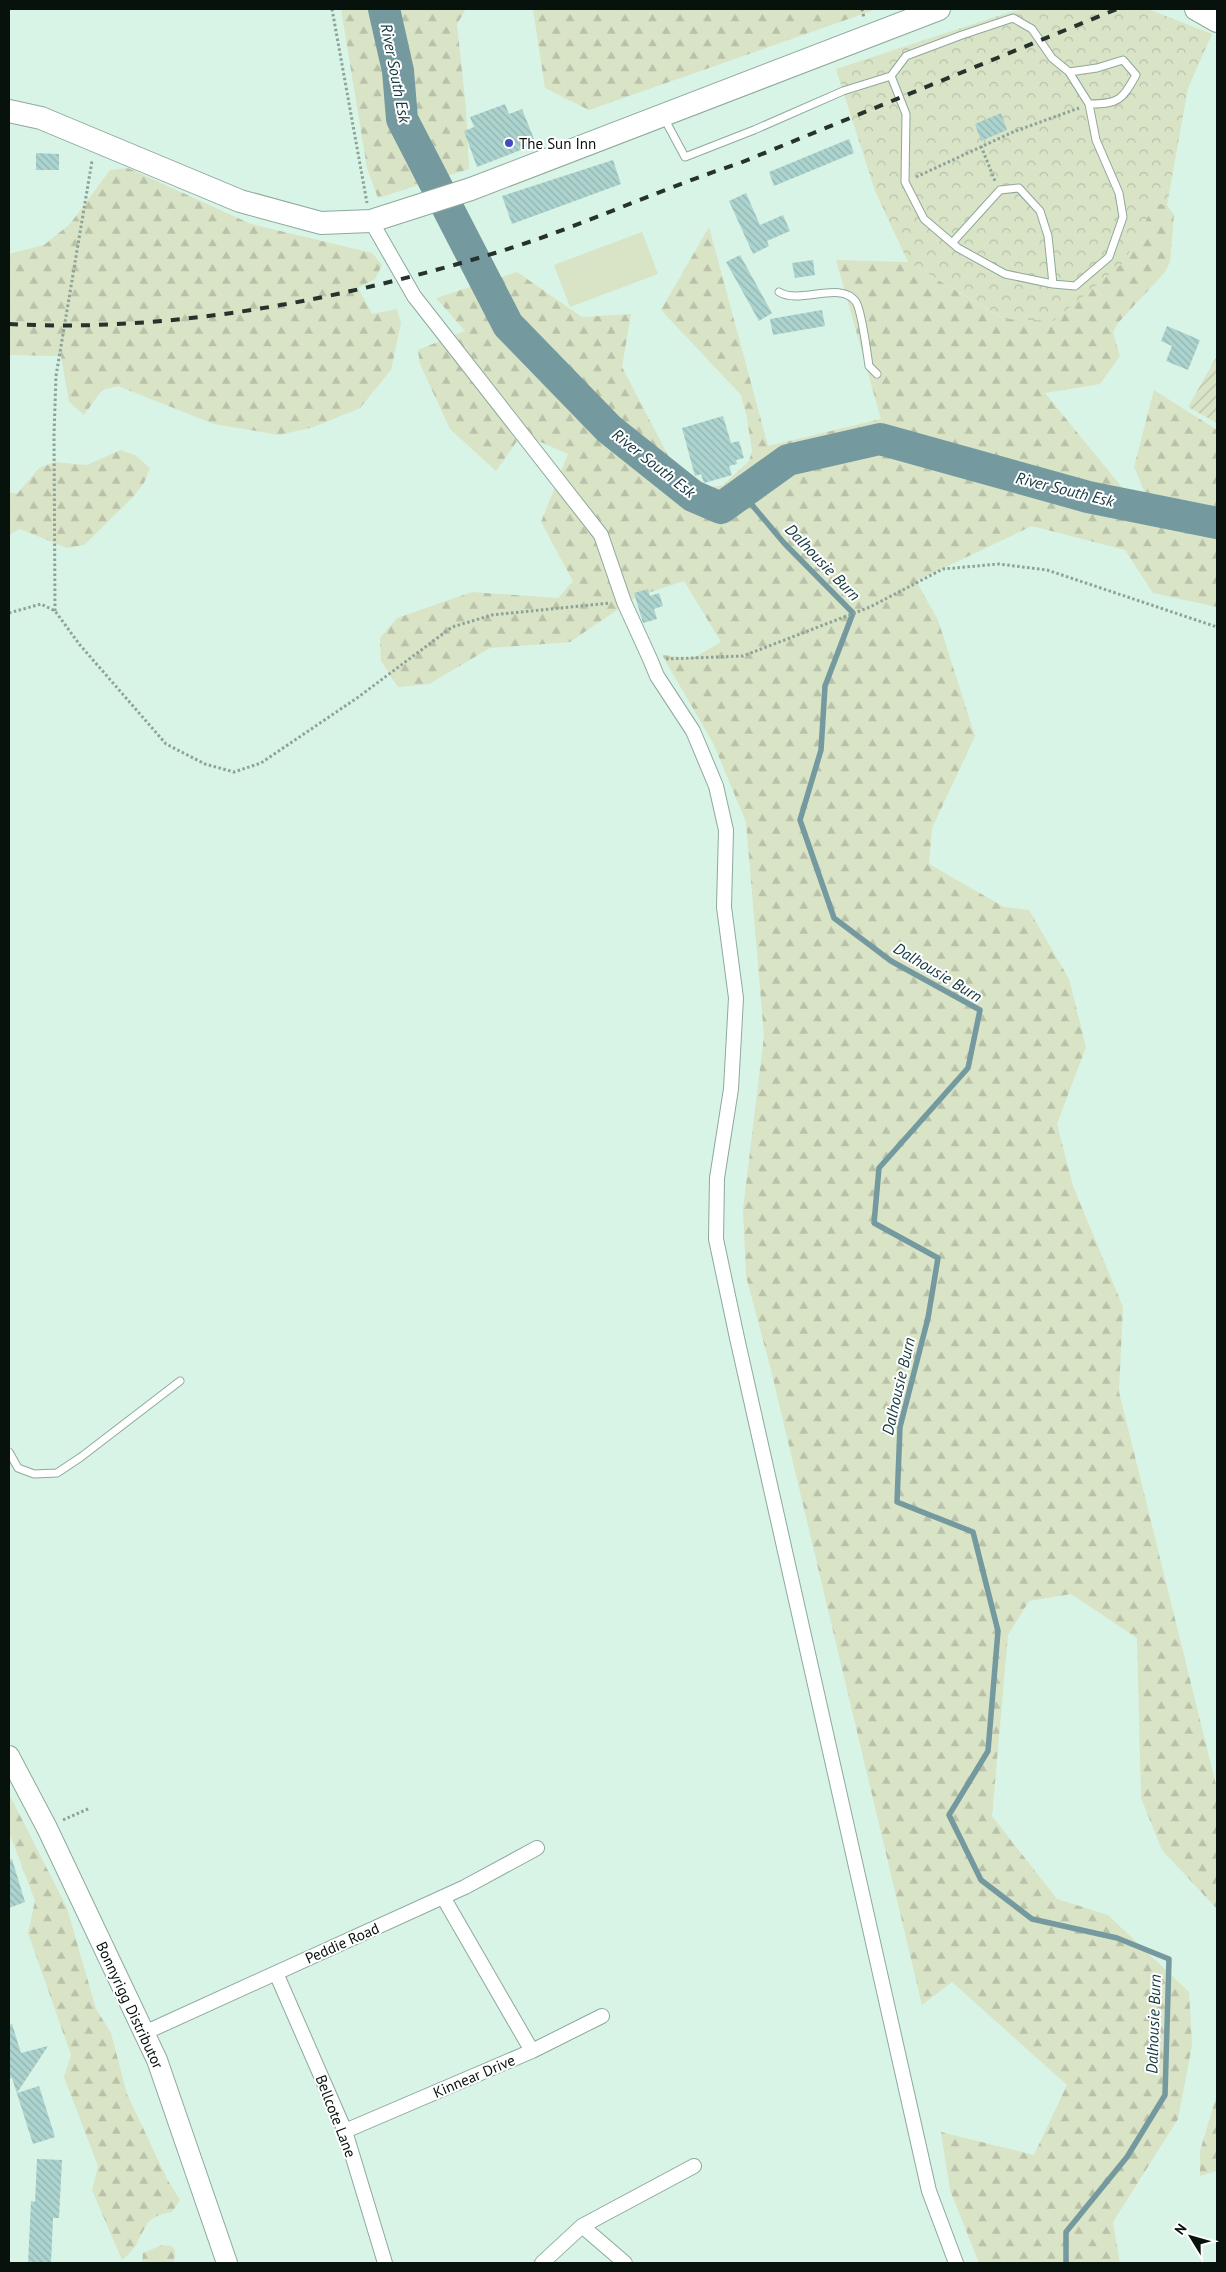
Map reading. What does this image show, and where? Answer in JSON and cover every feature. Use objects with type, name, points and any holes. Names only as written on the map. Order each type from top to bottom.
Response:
[{"type":"main road","points":[[9,111],[41,118],[240,201],[320,223],[371,221],[401,213],[471,189],[939,9]]},
{"type":"main road","points":[[1196,9],[1217,21]]},
{"type":"main road","name":"Bonnyrigg Distributor","points":[[9,1756],[47,1828],[157,2060],[227,2263]]},
{"type":"street","points":[[371,221],[414,296],[601,535],[624,602],[657,676],[693,731],[716,786],[726,830],[724,907],[736,998],[731,1089],[717,1178],[716,1239],[929,2191],[956,2263]]},
{"type":"street","name":"Peddie Road","points":[[144,2033],[443,1897],[537,1848]]},
{"type":"street","points":[[443,1897],[532,2051]]},
{"type":"street","name":"Bellcote Lane","points":[[276,1973],[345,2131],[385,2263]]},
{"type":"street","name":"Kinnear Drive","points":[[345,2131],[532,2051],[602,2016]]},
{"type":"street","points":[[542,2263],[582,2226],[694,2166]]},
{"type":"street","points":[[582,2226],[625,2263]]},
{"type":"lane","points":[[662,116],[686,157],[843,91],[891,76],[906,56],[962,34],[1013,18],[1032,29],[1052,58],[1068,72],[1090,104],[1096,140],[1119,193],[1123,217],[1109,257],[1075,286],[1054,284],[1005,274],[952,243],[924,219],[904,182],[906,114],[891,76]]},
{"type":"lane","points":[[1068,72],[1097,68],[1123,60],[1136,74],[1126,93],[1111,104],[1090,104]]},
{"type":"lane","points":[[952,243],[1000,190],[1019,188],[1040,211],[1048,236],[1054,284]]},
{"type":"lane","points":[[779,292],[788,297],[835,292],[847,295],[856,302],[869,366],[876,374]]},
{"type":"lane","points":[[9,1452],[18,1468],[34,1474],[57,1473],[81,1457],[180,1381]]},
{"type":"path","points":[[332,9],[371,221]]},
{"type":"path","points":[[904,182],[1013,132],[1090,104]]},
{"type":"path","points":[[55,611],[54,435],[56,376],[95,141]]},
{"type":"path","points":[[981,146],[1000,190]]},
{"type":"path","points":[[650,660],[743,656],[870,607],[943,569],[999,564],[1047,570],[1217,627]]},
{"type":"path","points":[[9,613],[41,604],[55,611],[80,645],[166,744],[205,764],[234,772],[261,764],[357,698],[452,627],[492,615],[624,602]]},
{"type":"path","points":[[47,1828],[90,1808]]},
{"type":"green space","points":[[341,9],[466,9],[457,24],[466,109],[469,169],[378,198],[367,168]]},
{"type":"green space","points":[[533,9],[877,9],[589,110],[545,88]]},
{"type":"green space","points":[[1027,9],[1148,9],[1212,34],[1188,88],[1167,205],[1155,203],[1124,262],[1053,321],[1005,319],[908,262],[875,191],[836,69],[1010,12]]},
{"type":"green space","points":[[128,168],[251,224],[372,253],[382,265],[375,279],[358,288],[372,314],[397,309],[401,323],[391,370],[360,408],[314,427],[279,435],[214,424],[118,386],[102,390],[84,415],[69,402],[61,356],[9,355],[9,254],[44,245],[70,224],[110,170]]},
{"type":"green space","points":[[1155,203],[1167,205],[1174,215],[1170,262],[1165,272],[1118,323],[1113,332],[1120,356],[1100,384],[1045,393],[1138,507],[1217,525],[1217,607],[1153,593],[1125,550],[1032,526],[916,581],[938,620],[975,736],[932,828],[929,864],[1004,907],[1029,910],[1069,979],[1086,1047],[1057,1124],[1073,1186],[1123,1307],[1119,1392],[1217,1789],[1217,1909],[1162,1850],[1141,1798],[1137,1638],[1071,1594],[1029,1601],[1008,1635],[992,1816],[1057,1899],[1108,1915],[1189,1992],[1192,2045],[1178,2119],[1113,2222],[1120,2263],[979,2263],[950,2190],[941,2132],[1034,2155],[1067,2085],[952,1982],[922,2005],[771,1370],[746,1276],[743,1209],[764,1036],[746,822],[713,743],[662,655],[693,658],[721,642],[684,581],[636,597],[570,642],[490,648],[429,684],[398,687],[381,661],[380,638],[397,618],[472,592],[558,598],[573,581],[541,522],[568,454],[522,434],[496,471],[450,429],[420,364],[418,350],[465,331],[436,298],[517,272],[582,317],[631,314],[622,367],[672,463],[711,487],[723,485],[749,461],[752,451],[741,395],[661,310],[709,227],[768,446],[881,419],[836,260],[908,262],[1004,319],[1124,262]]},
{"type":"green space","points":[[642,232],[658,274],[570,307],[554,265]]},
{"type":"green space","points":[[1217,356],[1217,423],[1188,407]]},
{"type":"green space","points":[[1154,390],[1217,430],[1217,517],[1150,505],[1134,467]]},
{"type":"green space","points":[[120,450],[135,455],[150,468],[144,483],[134,496],[84,545],[67,548],[20,529],[9,535],[9,492],[17,494],[39,468],[55,462],[87,465]]},
{"type":"green space","points":[[9,1794],[67,1908],[96,2009],[111,2033],[127,2094],[167,2179],[180,2200],[172,2212],[157,2216],[148,2222],[134,2247],[122,2260],[92,2190],[98,2166],[64,2077],[71,2055],[28,1933],[35,1901],[11,1837],[9,1837]]},
{"type":"green space","points":[[1217,2094],[1217,2171],[1200,2176],[1200,2151]]},
{"type":"green space","points":[[162,2245],[171,2246],[175,2250],[174,2262],[142,2263],[143,2253]]},
{"type":"building","points":[[505,104],[509,114],[522,109],[536,144],[477,167],[464,131],[474,127],[470,117]]},
{"type":"building","points":[[1001,113],[1007,130],[981,141],[975,124]]},
{"type":"building","points":[[849,139],[854,153],[774,186],[769,172]]},
{"type":"building","points":[[36,153],[59,154],[59,170],[36,170]]},
{"type":"building","points":[[613,160],[621,184],[512,224],[502,196]]},
{"type":"building","points":[[746,193],[760,225],[783,215],[790,231],[767,241],[769,246],[753,254],[729,201]]},
{"type":"building","points":[[740,255],[772,313],[759,321],[726,262]]},
{"type":"building","points":[[813,260],[815,275],[795,278],[792,263]]},
{"type":"building","points":[[822,310],[825,326],[773,335],[770,319]]},
{"type":"building","points":[[1167,326],[1200,340],[1188,370],[1166,361],[1172,346],[1161,341]]},
{"type":"building","points":[[723,416],[731,443],[739,441],[744,458],[736,460],[737,464],[729,466],[732,475],[704,483],[701,474],[695,476],[682,428]]},
{"type":"building","points":[[648,589],[650,596],[659,593],[663,606],[654,609],[657,619],[643,623],[634,593]]},
{"type":"building","points":[[12,1859],[25,1902],[9,1908],[9,1860]]},
{"type":"building","points":[[12,2024],[21,2053],[48,2046],[17,2093],[39,2086],[55,2137],[33,2144],[12,2078],[9,2079],[9,2025]]},
{"type":"building","points":[[37,2159],[62,2160],[59,2218],[53,2218],[51,2263],[28,2263],[31,2201],[35,2202]]},
{"type":"waterway","name":"River South Esk","points":[[384,9],[398,71],[402,119],[508,325],[609,429],[693,496],[721,508],[788,460],[880,439],[1088,497],[1217,523]]},
{"type":"waterway","name":"Dalhousie Burn","points":[[742,493],[784,543],[853,613],[825,686],[821,750],[800,820],[834,918],[891,961],[980,1010],[968,1068],[879,1168],[874,1223],[938,1258],[928,1318],[900,1427],[897,1502],[973,1532],[998,1631],[988,1751],[949,1815],[981,1880],[1032,1919],[1117,1938],[1169,1959],[1165,2095],[1127,2157],[1066,2232],[1066,2263]]},
{"type":"railway","points":[[9,324],[70,325],[193,318],[254,310],[316,298],[436,270],[526,243],[740,163],[1117,9]]},
{"type":"place","name":"The Sun Inn","points":[[509,143]]}]
